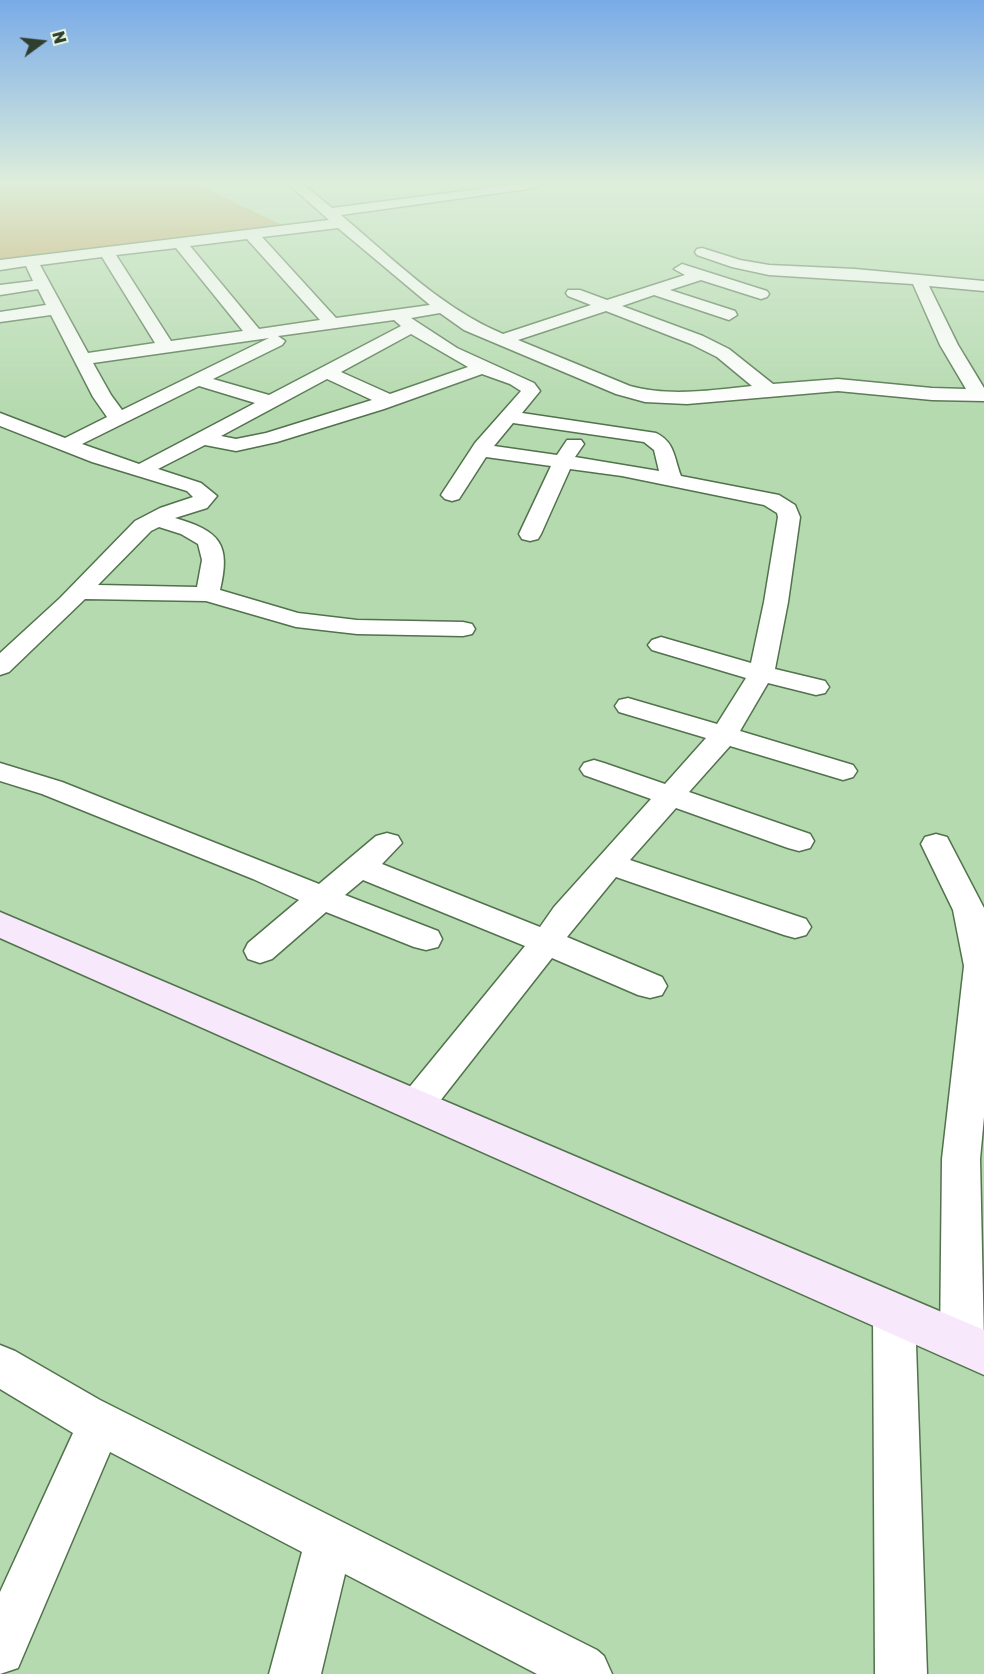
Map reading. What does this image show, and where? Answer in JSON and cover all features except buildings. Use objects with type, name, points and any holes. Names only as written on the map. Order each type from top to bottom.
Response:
[{"type":"main road","points":[[0,924],[973,1348]]},
{"type":"street","points":[[0,265],[47,259]]},
{"type":"street","points":[[110,259],[166,347]]},
{"type":"street","points":[[193,259],[256,336]]},
{"type":"street","points":[[274,259],[333,325]]},
{"type":"street","points":[[384,259],[443,308],[470,326],[623,390],[645,396],[687,398],[826,386],[866,386],[932,394],[981,395]]},
{"type":"street","points":[[724,259],[752,268],[789,272],[871,275],[984,286]]},
{"type":"street","points":[[31,261],[102,397],[118,419]]},
{"type":"street","points":[[668,264],[761,294]]},
{"type":"street","points":[[723,282],[752,268]]},
{"type":"street","points":[[503,339],[700,275]]},
{"type":"street","points":[[919,281],[950,345],[981,395]]},
{"type":"street","points":[[0,290],[43,284]]},
{"type":"street","points":[[655,290],[729,315]]},
{"type":"street","points":[[574,293],[609,305],[723,353],[769,390]]},
{"type":"street","points":[[140,471],[326,372],[404,322],[443,308]]},
{"type":"street","points":[[0,317],[56,309]]},
{"type":"street","points":[[82,359],[333,325],[404,322],[483,368],[530,388],[529,393],[480,450],[452,495]]},
{"type":"street","points":[[65,445],[294,331]]},
{"type":"street","points":[[201,438],[227,444],[257,441],[389,401],[483,368]]},
{"type":"street","points":[[326,372],[389,401]]},
{"type":"street","points":[[197,380],[270,401]]},
{"type":"street","points":[[0,667],[79,592],[143,526],[205,499],[205,494],[194,487],[65,445],[2,416]]},
{"type":"street","points":[[508,417],[627,432],[657,440],[666,453],[667,468],[674,480]]},
{"type":"street","points":[[530,534],[563,461],[585,426]]},
{"type":"street","points":[[416,1105],[546,943],[565,915],[724,735],[761,674],[776,602],[789,517],[788,510],[771,500],[674,480],[563,461],[480,450]]},
{"type":"street","points":[[157,519],[193,530],[207,539],[215,550],[207,594]]},
{"type":"street","points":[[79,592],[207,594],[296,620],[357,627],[463,629]]},
{"type":"street","points":[[662,645],[761,674],[816,687]]},
{"type":"street","points":[[628,706],[843,771]]},
{"type":"street","points":[[594,769],[799,841]]},
{"type":"street","points":[[0,772],[52,788],[114,812],[426,939]]},
{"type":"street","points":[[260,951],[387,843]]},
{"type":"street","points":[[936,844],[969,910],[982,956],[978,1063],[961,1159],[973,1348]]},
{"type":"street","points":[[609,864],[795,927]]},
{"type":"street","points":[[360,867],[471,910],[650,986]]},
{"type":"street","points":[[894,1314],[901,1674]]},
{"type":"street","points":[[0,1365],[100,1423],[579,1668],[586,1674]]},
{"type":"street","points":[[0,1650],[100,1423]]},
{"type":"street","points":[[295,1674],[329,1539]]}]
